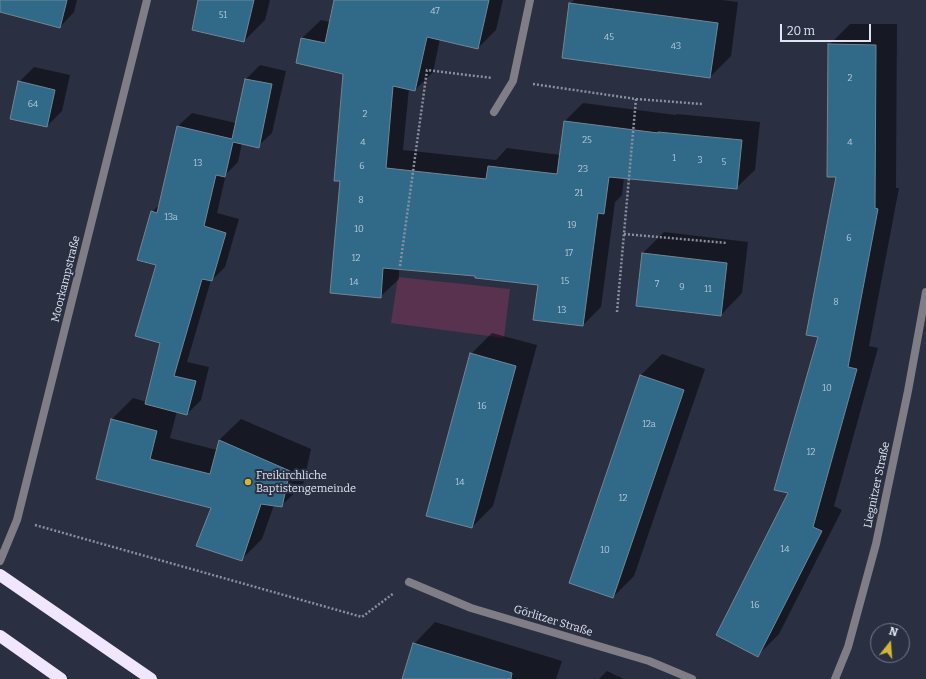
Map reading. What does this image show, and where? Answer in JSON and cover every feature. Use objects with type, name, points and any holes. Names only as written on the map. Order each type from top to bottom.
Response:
[{"type":"highway","points":[[0,575],[151,679]]},
{"type":"highway","points":[[2,638],[61,679]]},
{"type":"street","name":"Moorkampstraße","points":[[0,562],[17,520],[147,0]]},
{"type":"street","points":[[494,112],[514,81],[530,0]]},
{"type":"street","name":"Liegnitzer Straße","points":[[835,679],[848,647],[876,544],[908,391],[926,292]]},
{"type":"street","name":"Görlitzer Straße","points":[[409,582],[471,608],[649,660],[692,679]]},
{"type":"path","points":[[400,266],[427,70],[514,81],[636,100],[702,104]]},
{"type":"path","points":[[617,312],[636,100]]},
{"type":"path","points":[[624,234],[727,242]]},
{"type":"path","points":[[17,520],[362,617],[409,582]]},
{"type":"shaded area","points":[[398,277],[510,289],[504,338],[391,323]]},
{"type":"building","points":[[0,0],[67,0],[60,28],[0,12]]},
{"type":"building","points":[[198,0],[254,0],[244,42],[192,30]]},
{"type":"building","points":[[334,0],[489,0],[478,49],[427,37],[415,91],[393,86],[386,168],[486,179],[488,166],[557,174],[564,121],[658,133],[742,140],[737,189],[609,177],[604,214],[598,213],[583,326],[533,320],[538,285],[475,278],[475,276],[383,268],[381,298],[330,293],[340,181],[334,181],[343,74],[296,63],[301,38],[325,43]]},
{"type":"building","points":[[569,3],[718,23],[710,78],[562,58]]},
{"type":"building","points":[[828,44],[876,45],[875,208],[878,209],[848,367],[857,369],[813,527],[822,531],[758,657],[716,635],[788,493],[774,490],[818,337],[806,335],[836,177],[827,177]]},
{"type":"building","points":[[245,79],[272,84],[259,148],[233,142],[225,177],[216,175],[204,226],[226,233],[212,281],[202,279],[174,376],[196,381],[187,415],[145,404],[160,343],[135,336],[156,265],[137,260],[151,211],[157,213],[177,126],[232,139]]},
{"type":"building","points":[[18,81],[55,90],[47,127],[10,119]]},
{"type":"building","points":[[642,253],[727,263],[721,316],[636,306]]},
{"type":"building","points":[[470,353],[516,366],[472,528],[426,516]]},
{"type":"building","points":[[640,375],[684,390],[613,598],[569,583]]},
{"type":"building","points":[[111,419],[157,431],[150,459],[210,474],[219,440],[290,471],[282,507],[261,504],[242,561],[196,546],[211,508],[96,479]]},
{"type":"building","points":[[413,643],[512,673],[511,679],[402,679]]},
{"type":"place","name":"Freikirchliche Baptistengemeinde","points":[[248,482]]}]
